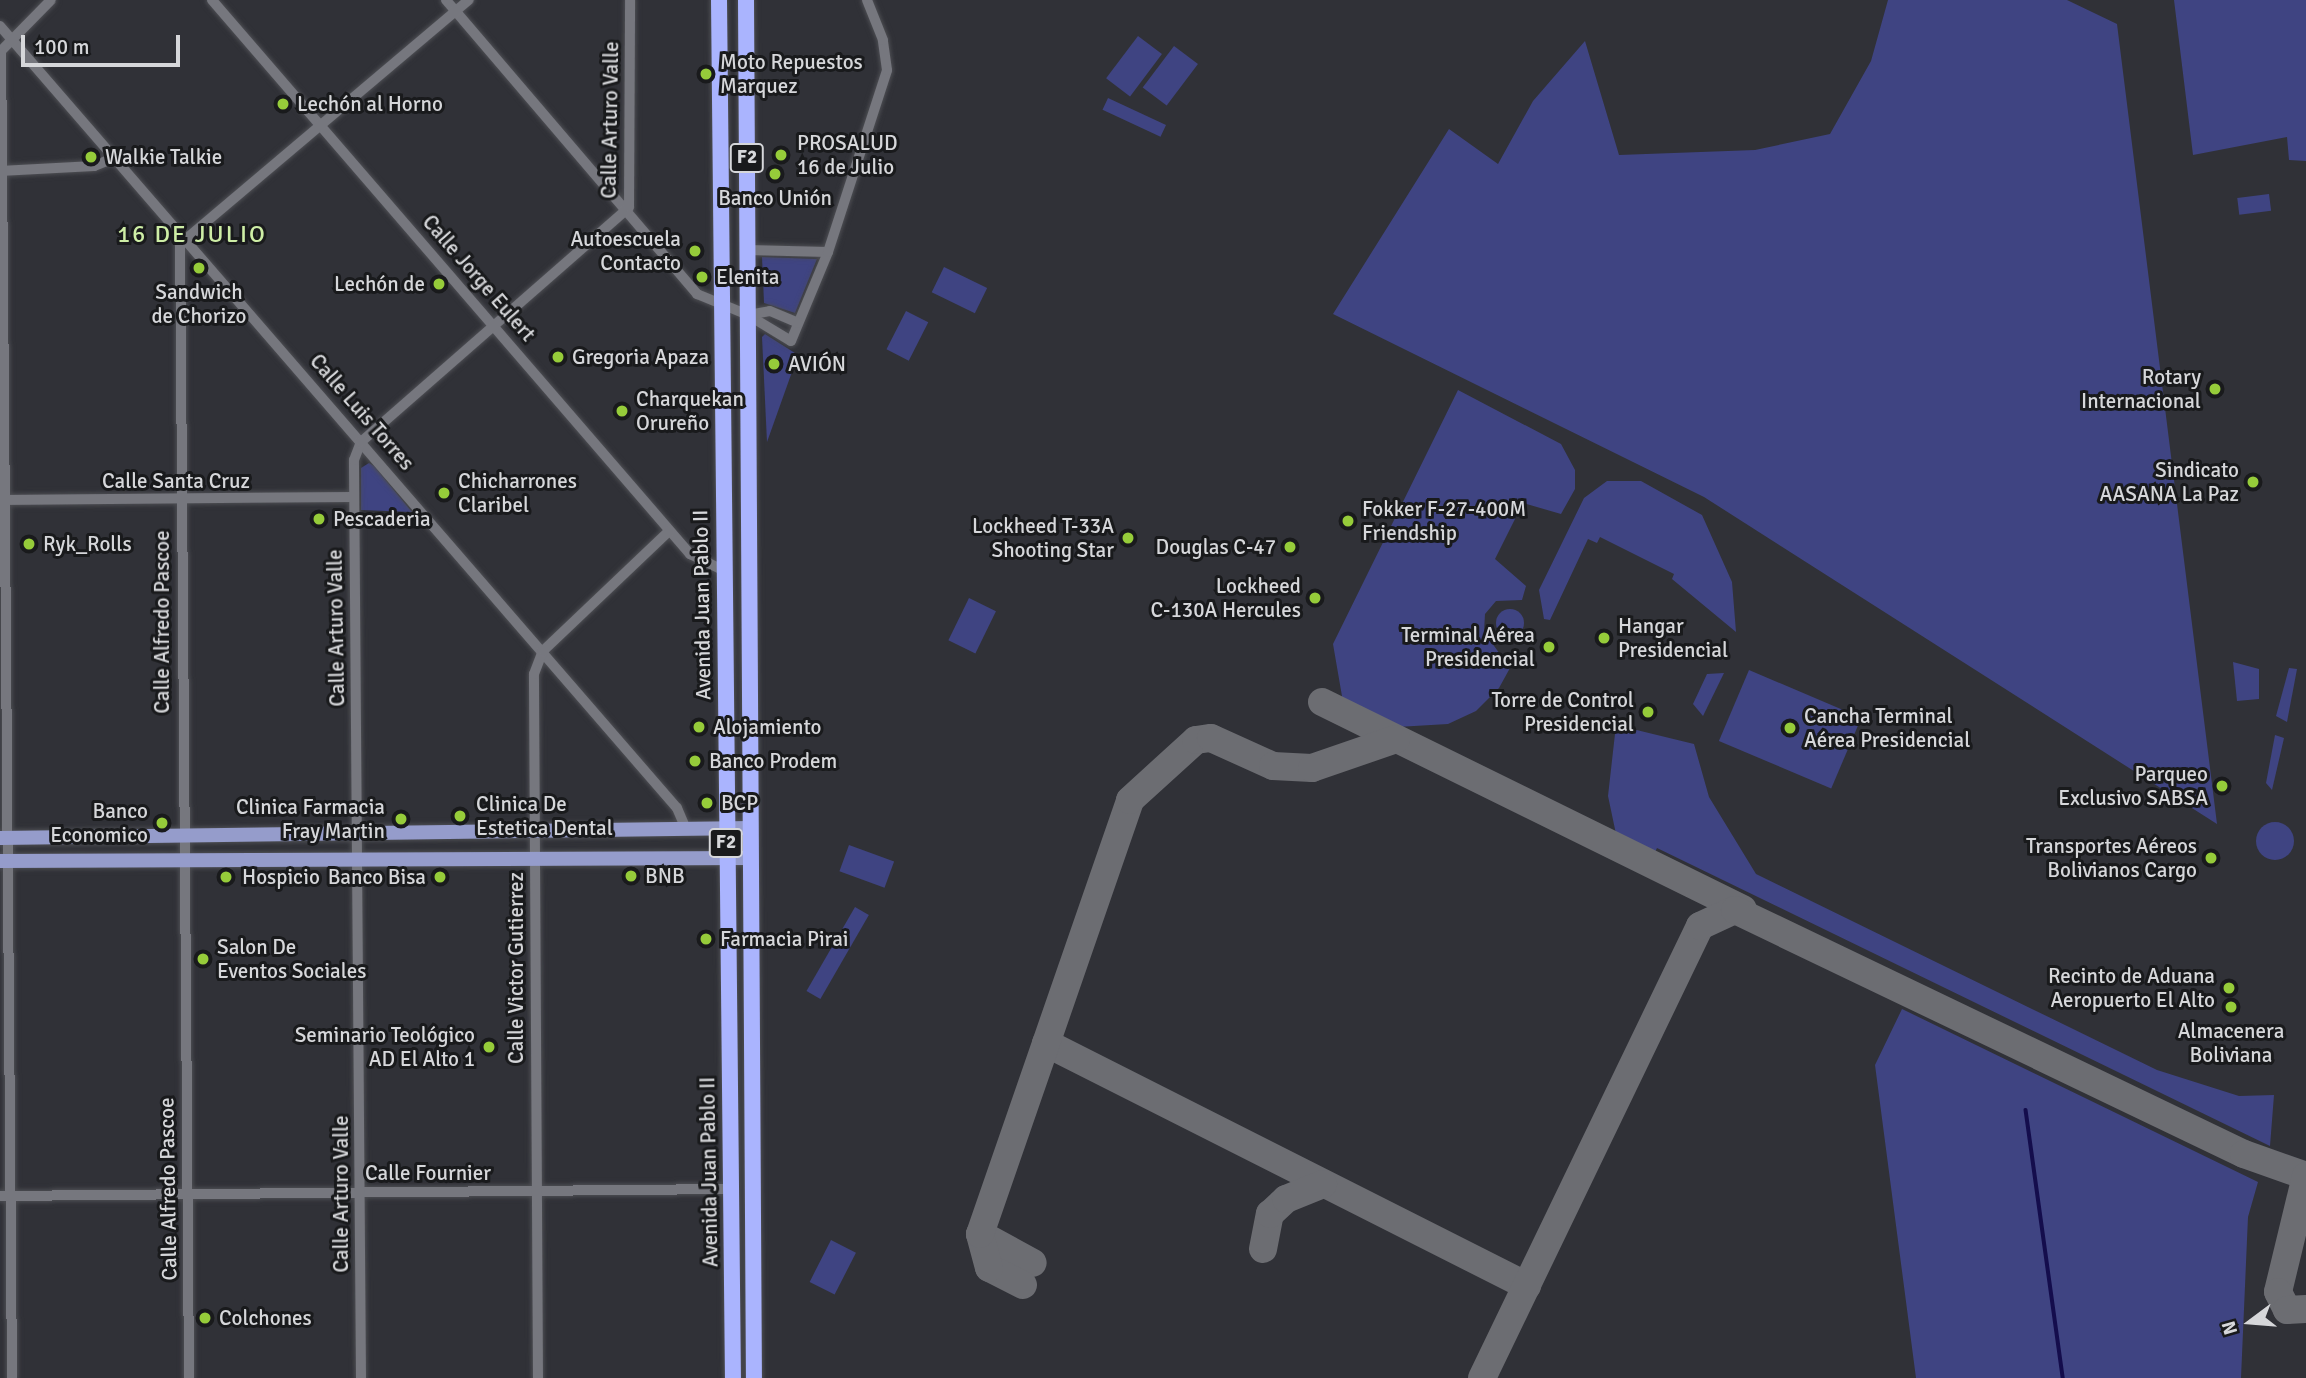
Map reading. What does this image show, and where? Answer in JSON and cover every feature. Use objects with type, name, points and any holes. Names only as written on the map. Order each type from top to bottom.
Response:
[{"type":"highway","name":"Avenida Juan Pablo II","points":[[719,0],[719,308],[733,1378]]},
{"type":"highway","name":"Avenida Juan Pablo II","points":[[746,0],[754,1378]]},
{"type":"main road","points":[[5,837],[751,828]]},
{"type":"main road","points":[[5,861],[751,858]]},
{"type":"street","points":[[12,1378],[6,1196],[1,51],[9,36],[51,0]]},
{"type":"street","name":"Calle Jorge Eulert","points":[[212,0],[495,325],[669,531],[699,562],[723,570]]},
{"type":"street","points":[[446,0],[697,294],[719,308],[748,315],[791,341],[828,252],[887,70],[867,0]]},
{"type":"street","points":[[184,236],[469,0]]},
{"type":"street","name":"Calle Arturo Valle","points":[[361,1378],[360,833],[353,498],[361,442],[626,211],[632,190],[630,0]]},
{"type":"street","name":"Calle Luis Torres","points":[[0,26],[677,808],[686,829]]},
{"type":"street","points":[[1,171],[94,166],[116,158]]},
{"type":"street","name":"Calle Alfredo Pascoe","points":[[184,236],[179,254],[182,835],[189,1378]]},
{"type":"street","points":[[748,250],[828,252]]},
{"type":"street","points":[[748,315],[769,311],[798,323]]},
{"type":"street","name":"Calle Santa Cruz","points":[[2,500],[181,502],[353,498]]},
{"type":"street","points":[[542,651],[669,531]]},
{"type":"street","name":"Calle Victor Gutierrez","points":[[538,1378],[533,689],[542,651]]},
{"type":"street","name":"Calle Fournier","points":[[6,1196],[730,1189]]},
{"type":"shaded area","points":[[1888,0],[2067,0],[2117,24],[2217,824],[1704,497],[1333,314],[1449,129],[1498,164],[1533,101],[1585,41],[1619,155],[1755,150],[1830,134],[1871,61]]},
{"type":"shaded area","points":[[2174,0],[2306,0],[2306,161],[2289,160],[2287,137],[2193,155]]},
{"type":"shaded area","points":[[1138,36],[1162,54],[1130,96],[1106,78]]},
{"type":"shaded area","points":[[1174,46],[1198,64],[1167,106],[1143,88]]},
{"type":"shaded area","points":[[1108,98],[1166,125],[1161,137],[1103,110]]},
{"type":"shaded area","points":[[2269,194],[2271,211],[2239,215],[2237,198]]},
{"type":"shaded area","points":[[762,257],[817,259],[795,313],[764,303]]},
{"type":"shaded area","points":[[944,267],[987,288],[975,313],[932,292]]},
{"type":"shaded area","points":[[906,311],[928,322],[909,361],[886,349]]},
{"type":"shaded area","points":[[765,334],[798,355],[767,442],[762,337]]},
{"type":"shaded area","points":[[1458,390],[1561,444],[1575,470],[1575,489],[1561,514],[1523,503],[1495,559],[1526,586],[1522,600],[1496,601],[1485,614],[1484,632],[1510,668],[1499,688],[1476,711],[1448,724],[1397,727],[1343,702],[1333,644]]},
{"type":"shaded area","points":[[369,463],[412,512],[361,510],[361,468]]},
{"type":"shaded area","points":[[1607,481],[1641,481],[1702,515],[1732,582],[1736,632],[1672,579],[1674,574],[1600,537],[1597,543],[1588,539],[1550,620],[1544,619],[1539,590],[1584,498]]},
{"type":"shaded area","points":[[969,598],[996,611],[975,653],[948,640]]},
{"type":"shaded area","points":[[1510,609],[1520,613],[1524,623],[1520,633],[1510,637],[1500,633],[1496,623],[1500,613]]},
{"type":"shaded area","points":[[2233,662],[2259,669],[2259,699],[2237,701]]},
{"type":"shaded area","points":[[2289,668],[2297,669],[2287,722],[2276,716]]},
{"type":"shaded area","name":"Cancha Terminal Aérea Presidencial","points":[[1749,670],[1861,718],[1831,789],[1719,741]]},
{"type":"shaded area","points":[[1724,673],[1703,716],[1693,704],[1707,674]]},
{"type":"shaded area","points":[[1616,725],[1694,744],[1709,797],[1756,874],[2157,1070],[2239,1096],[2274,1095],[2270,1146],[1657,848],[1654,854],[1616,834],[1608,796]]},
{"type":"shaded area","points":[[2275,735],[2284,738],[2272,790],[2266,783]]},
{"type":"shaded area","points":[[2275,822],[2288,828],[2294,841],[2288,854],[2275,860],[2262,854],[2256,841],[2262,828]]},
{"type":"shaded area","points":[[849,845],[894,861],[885,888],[839,871]]},
{"type":"shaded area","points":[[855,907],[869,915],[820,999],[806,991]]},
{"type":"shaded area","points":[[1902,1009],[2258,1182],[2248,1217],[2241,1378],[1916,1378],[1875,1065]]},
{"type":"shaded area","points":[[831,1240],[856,1253],[835,1295],[810,1282]]},
{"type":"waterway","points":[[2026,1110],[2063,1378]]},
{"type":"taxiway","points":[[1322,702],[1743,909]]},
{"type":"taxiway","points":[[1023,1285],[989,1268],[980,1234],[1130,800],[1196,740],[1211,738],[1273,766],[1312,768],[1396,739]]},
{"type":"taxiway","points":[[1482,1378],[1700,926],[1735,910],[2244,1154],[2306,1176],[2278,1292],[2287,1310],[2306,1309]]},
{"type":"taxiway","points":[[1046,1043],[1527,1286]]},
{"type":"taxiway","points":[[1263,1249],[1270,1214],[1286,1199],[1323,1184]]},
{"type":"taxiway","points":[[980,1234],[1033,1263]]},
{"type":"place","name":"Moto Repuestos Marquez","points":[[706,74]]},
{"type":"place","name":"Lechón al Horno","points":[[283,104]]},
{"type":"place","name":"PROSALUD 16 de Julio","points":[[781,155]]},
{"type":"place","name":"Walkie Talkie","points":[[91,157]]},
{"type":"place","name":"Banco Unión","points":[[775,174]]},
{"type":"place","name":"Autoescuela Contacto","points":[[695,251]]},
{"type":"place","name":"Sandwich de Chorizo","points":[[199,268]]},
{"type":"place","name":"Elenita","points":[[702,277]]},
{"type":"place","name":"Lechón de","points":[[439,284]]},
{"type":"place","name":"Gregoria Apaza","points":[[558,357]]},
{"type":"place","name":"AVIÓN","points":[[774,364]]},
{"type":"place","name":"Rotary Internacional","points":[[2215,389]]},
{"type":"place","name":"Charquekan Orureño","points":[[622,411]]},
{"type":"place","name":"Sindicato AASANA La Paz","points":[[2253,482]]},
{"type":"place","name":"Chicharrones Claribel","points":[[444,493]]},
{"type":"place","name":"Pescaderia","points":[[319,519]]},
{"type":"place","name":"Fokker F-27-400M Friendship","points":[[1348,521]]},
{"type":"place","name":"Lockheed T-33A Shooting Star","points":[[1128,538]]},
{"type":"place","name":"Ryk_Rolls","points":[[29,544]]},
{"type":"place","name":"Douglas C-47","points":[[1290,547]]},
{"type":"place","name":"Lockheed C-130A Hercules","points":[[1315,598]]},
{"type":"place","name":"Hangar Presidencial","points":[[1604,638]]},
{"type":"place","name":"Terminal Aérea Presidencial","points":[[1549,647]]},
{"type":"place","name":"Torre de Control Presidencial","points":[[1648,712]]},
{"type":"place","name":"Alojamiento","points":[[699,727]]},
{"type":"place","name":"Cancha Terminal Aérea Presidencial","points":[[1790,728]]},
{"type":"place","name":"Banco Prodem","points":[[695,761]]},
{"type":"place","name":"Parqueo Exclusivo SABSA","points":[[2222,786]]},
{"type":"place","name":"BCP","points":[[707,803]]},
{"type":"place","name":"Clinica De Estetica Dental","points":[[460,816]]},
{"type":"place","name":"Clinica Farmacia Fray Martin","points":[[401,819]]},
{"type":"place","name":"Banco Economico","points":[[162,823]]},
{"type":"place","name":"Transportes Aéreos Bolivianos Cargo","points":[[2211,858]]},
{"type":"place","name":"BNB","points":[[631,876]]},
{"type":"place","name":"Hospicio","points":[[226,877]]},
{"type":"place","name":"Banco Bisa","points":[[440,877]]},
{"type":"place","name":"Farmacia Pirai","points":[[706,939]]},
{"type":"place","name":"Salon De Eventos Sociales","points":[[203,959]]},
{"type":"place","name":"Recinto de Aduana Aeropuerto El Alto","points":[[2229,988]]},
{"type":"place","name":"Almacenera Boliviana","points":[[2231,1007]]},
{"type":"place","name":"Seminario Teológico AD El Alto 1","points":[[489,1047]]},
{"type":"place","name":"Colchones","points":[[205,1318]]},
{"type":"district","name":"16 DE JULIO","points":[[192,235]]}]
